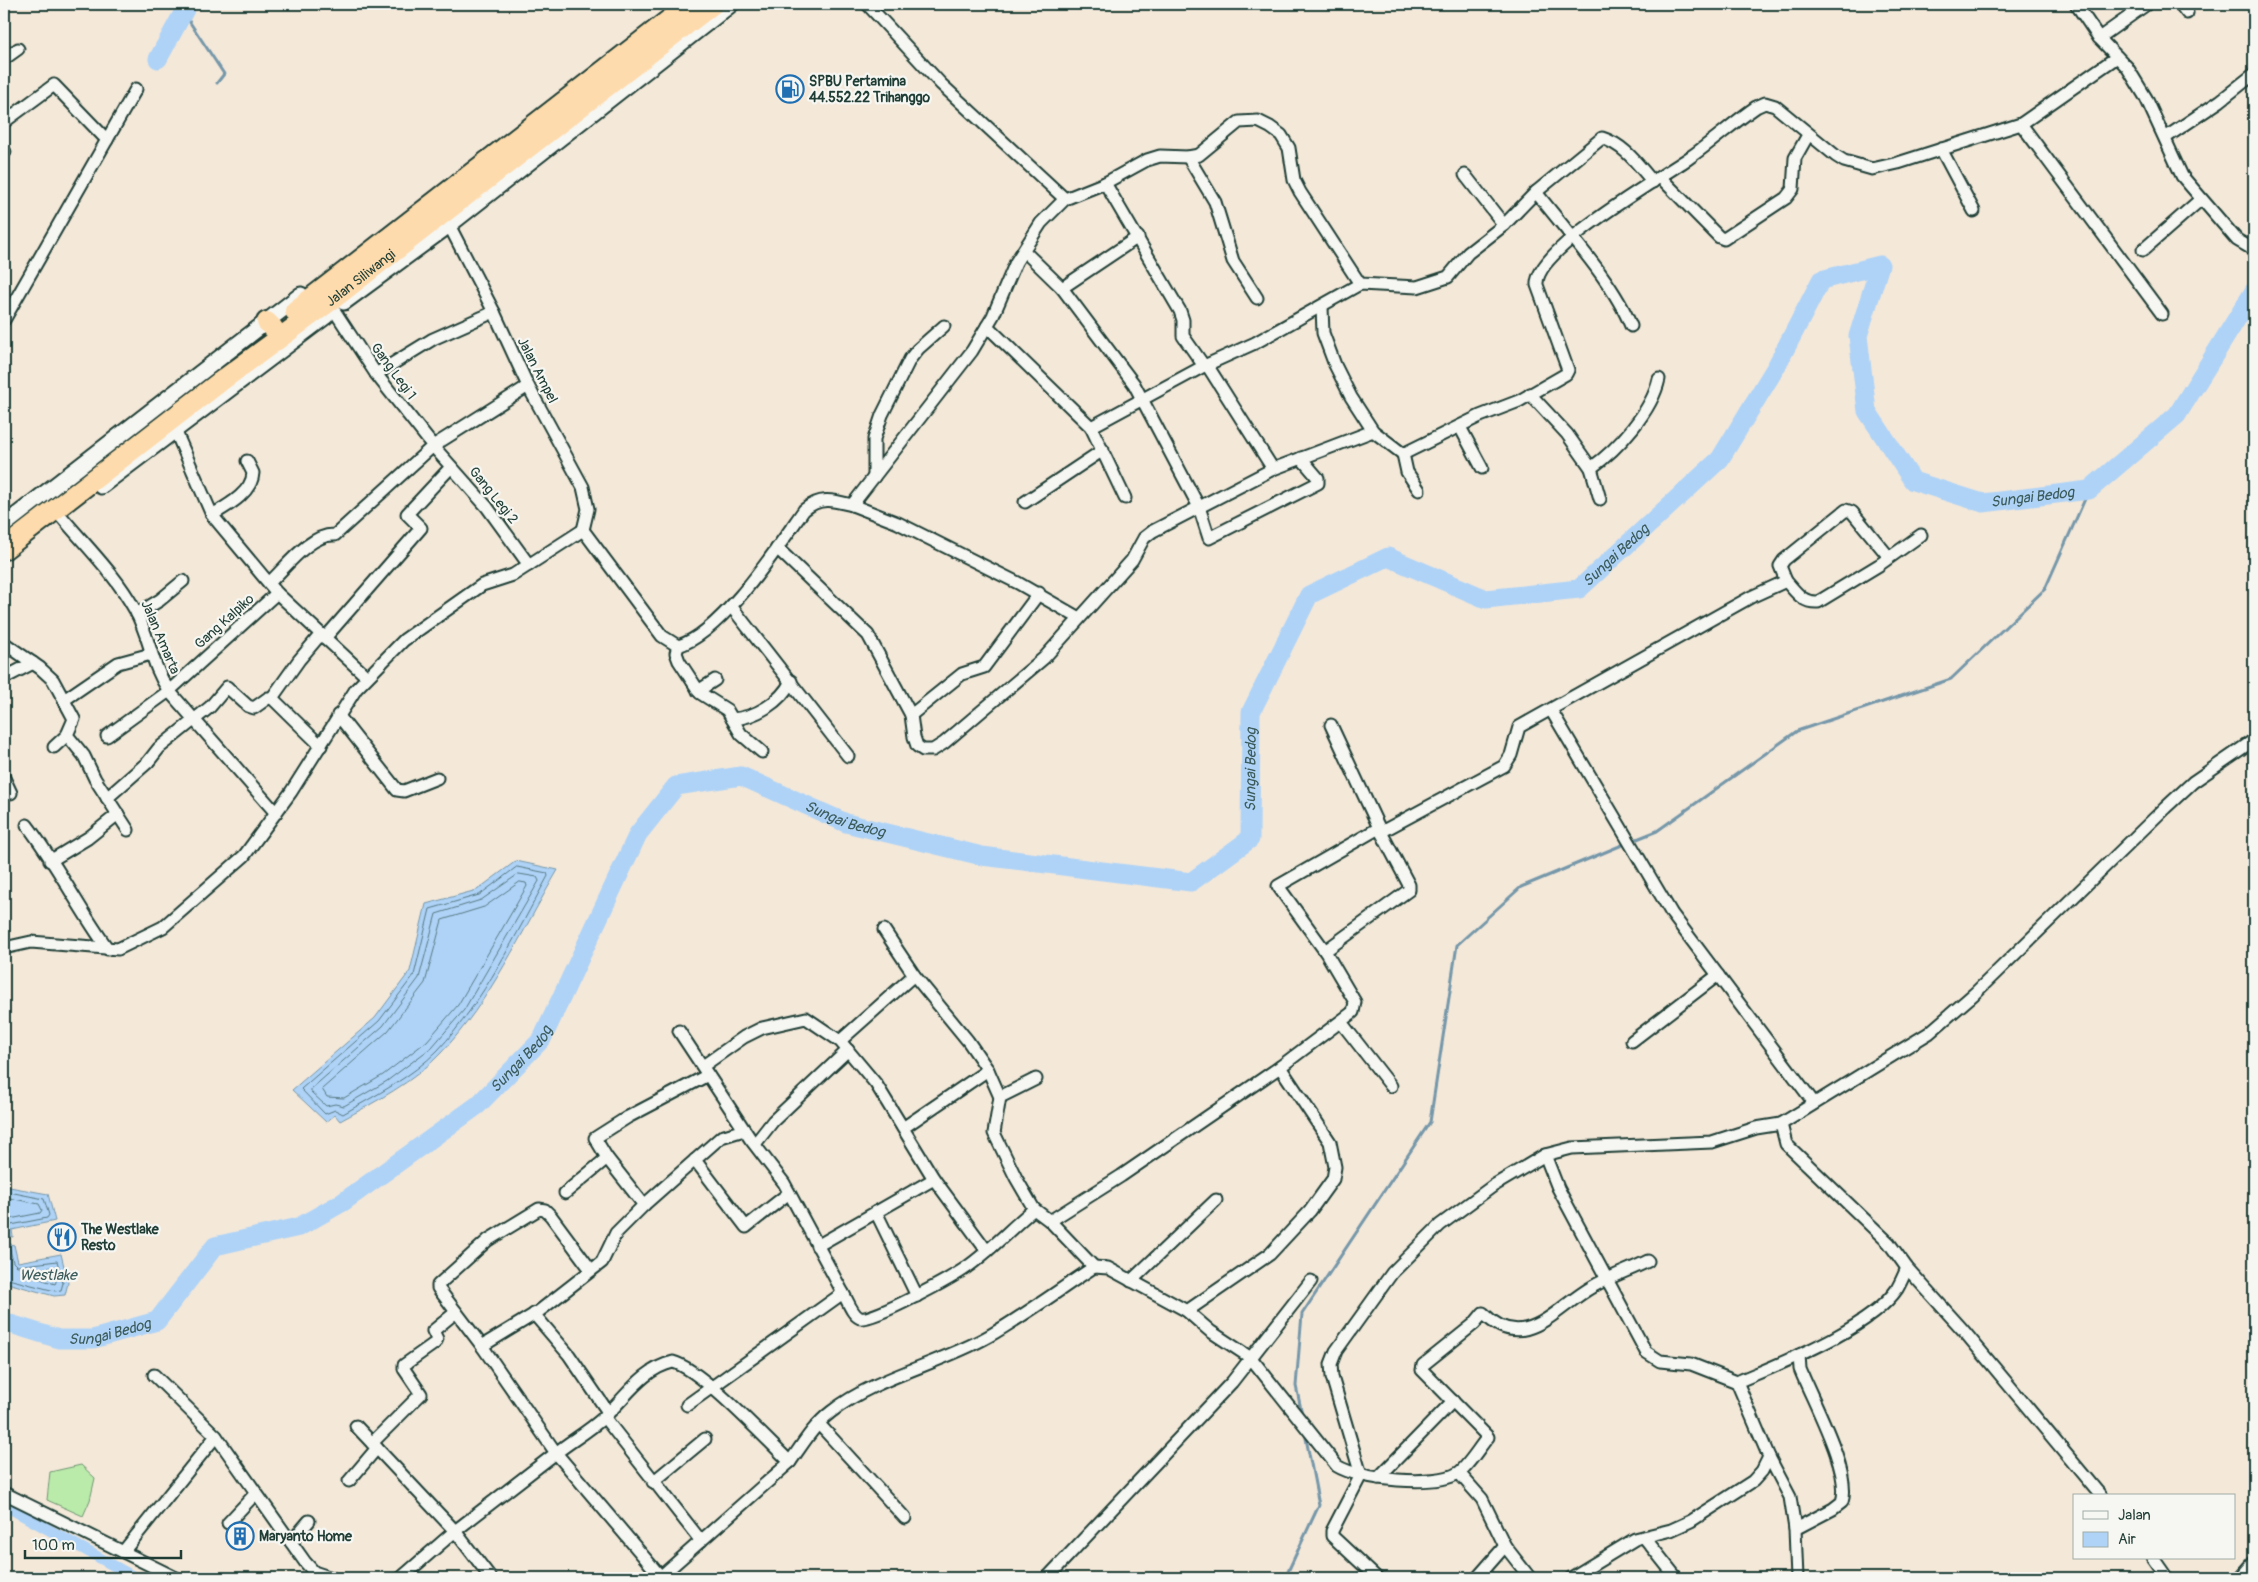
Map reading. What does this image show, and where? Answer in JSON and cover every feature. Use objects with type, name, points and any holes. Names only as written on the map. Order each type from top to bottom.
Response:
[{"type":"highway","name":"Jalan Siliwangi","points":[[240,361],[270,325],[690,4]]},
{"type":"highway","name":"Jalan Siliwangi","points":[[4,549],[217,377],[240,361],[336,304],[712,4]]},
{"type":"highway","name":"Jalan Siliwangi","points":[[4,539],[141,438]]},
{"type":"street","points":[[339,271],[676,4]]},
{"type":"street","points":[[4,525],[141,438],[175,430],[336,304],[449,225],[730,4]]},
{"type":"street","points":[[867,4],[941,84],[1065,199]]},
{"type":"street","points":[[2076,4],[2099,38],[2127,67],[2146,98],[2182,176],[2200,200],[2237,240],[2254,250]]},
{"type":"street","points":[[2099,38],[2147,4]]},
{"type":"street","points":[[4,59],[18,49]]},
{"type":"street","points":[[1403,454],[1530,394],[1563,376],[1568,370],[1537,286],[1536,277],[1540,269],[1572,238],[1625,198],[1656,180],[1740,118],[1765,103],[1775,106],[1808,135],[1844,161],[1872,170],[2021,124],[2117,57]]},
{"type":"street","points":[[2165,138],[2220,101],[2254,74]]},
{"type":"street","points":[[4,122],[54,85],[107,140]]},
{"type":"street","points":[[4,320],[136,89]]},
{"type":"street","points":[[852,505],[961,365],[987,326],[1016,262],[1041,223],[1065,199],[1105,183],[1160,156],[1188,157],[1199,155],[1239,122],[1258,121],[1270,127],[1280,135],[1288,148],[1294,180],[1300,192],[1360,284]]},
{"type":"street","points":[[2021,124],[2162,314]]},
{"type":"street","points":[[1091,427],[1115,413],[1143,401],[1205,365],[1255,343],[1360,284],[1417,286],[1437,282],[1448,277],[1468,253],[1504,224],[1536,192],[1602,138],[1623,148],[1718,237],[1724,239],[1786,198],[1793,189],[1795,158],[1808,135]]},
{"type":"street","points":[[1941,150],[1974,211]]},
{"type":"street","points":[[1188,157],[1214,202],[1233,261],[1257,298]]},
{"type":"street","points":[[1466,175],[1504,224]]},
{"type":"street","points":[[1105,183],[1180,311],[1183,320],[1183,336],[1205,365],[1273,469]]},
{"type":"street","points":[[1536,192],[1624,310],[1631,326]]},
{"type":"street","points":[[2144,250],[2200,200]]},
{"type":"street","name":"Jalan Ampel","points":[[449,225],[494,312],[528,386],[583,487],[588,509],[587,519],[582,530]]},
{"type":"street","points":[[1062,288],[1138,238]]},
{"type":"street","points":[[1024,251],[1062,288],[1134,384],[1199,507],[1209,538],[1318,483],[1318,478],[1301,458]]},
{"type":"street","name":"Gang Legi 1","points":[[336,304],[376,374],[433,446]]},
{"type":"street","points":[[1322,307],[1323,333],[1335,365],[1351,397],[1373,431],[1403,454],[1407,472],[1419,490]]},
{"type":"street","points":[[376,374],[433,339],[494,312]]},
{"type":"street","points":[[4,560],[60,516],[141,438],[270,325]]},
{"type":"street","points":[[874,476],[874,440],[882,415],[910,359],[918,348],[944,326]]},
{"type":"street","points":[[987,326],[1091,427],[1125,498]]},
{"type":"street","points":[[1591,468],[1604,459],[1646,410],[1655,395],[1659,379]]},
{"type":"street","points":[[269,583],[314,540],[326,534],[335,535],[433,446],[528,386]]},
{"type":"street","points":[[1530,394],[1567,434],[1591,468],[1600,498]]},
{"type":"street","points":[[1460,426],[1482,468]]},
{"type":"street","points":[[175,430],[212,515],[277,593],[367,677]]},
{"type":"street","points":[[777,548],[868,635],[911,715],[917,746],[928,750],[944,743],[1044,658],[1132,560],[1144,538],[1153,531],[1273,469],[1373,431]]},
{"type":"street","name":"Gang Legi 2","points":[[433,446],[487,507],[530,566]]},
{"type":"street","points":[[1024,502],[1103,450]]},
{"type":"street","points":[[212,515],[234,502],[248,485],[253,472],[247,461]]},
{"type":"street","points":[[107,798],[148,762],[158,748],[210,707],[227,687],[248,706],[254,708],[268,698],[272,698],[298,660],[323,636],[421,528],[407,514],[451,467]]},
{"type":"street","points":[[4,948],[30,942],[118,949],[162,927],[244,856],[276,813],[321,746],[338,715],[367,677],[404,640],[482,584],[513,575],[530,566],[582,530],[662,636],[678,646],[688,643],[699,635],[731,606],[777,548],[804,510],[813,502],[830,500],[852,505],[898,523],[1039,593],[1079,618]]},
{"type":"street","points":[[1889,557],[1852,512],[1846,510],[1784,560],[1780,566],[1786,581],[1800,597],[1808,602],[1818,602],[1889,557],[1921,535]]},
{"type":"street","name":"Jalan Amarta","points":[[60,516],[119,584],[137,614],[158,676],[276,813]]},
{"type":"street","points":[[137,614],[160,600],[183,581]]},
{"type":"street","points":[[1050,1221],[1121,1176],[1280,1067],[1353,1012],[1355,1002],[1325,950],[1278,886],[1380,830],[1504,766],[1511,755],[1519,727],[1751,597],[1786,581]]},
{"type":"street","name":"Gang Kalpiko","points":[[107,736],[169,691],[277,593]]},
{"type":"street","points":[[911,715],[962,674],[984,667],[1039,593]]},
{"type":"street","points":[[731,606],[848,756]]},
{"type":"street","points":[[4,643],[33,663],[53,680],[74,719],[67,735],[54,747]]},
{"type":"street","points":[[678,646],[676,653],[679,661],[698,691],[727,710],[741,734],[762,752]]},
{"type":"street","points":[[64,700],[118,663],[151,654]]},
{"type":"street","points":[[4,678],[33,663]]},
{"type":"street","points":[[698,691],[716,680]]},
{"type":"street","points":[[732,720],[751,716],[759,712],[787,690],[791,681]]},
{"type":"street","points":[[272,698],[321,746]]},
{"type":"street","points":[[1551,710],[1672,914],[1814,1103]]},
{"type":"street","points":[[338,715],[385,772],[397,790],[404,791],[436,778]]},
{"type":"street","points":[[1325,950],[1408,890],[1409,885],[1380,830],[1331,725]]},
{"type":"street","points":[[67,735],[84,756],[107,798],[128,830]]},
{"type":"street","points":[[1377,1578],[1332,1536],[1332,1531],[1360,1475],[1332,1377],[1331,1364],[1336,1351],[1392,1273],[1440,1225],[1493,1186],[1572,1148],[1712,1142],[1756,1128],[1781,1124],[1929,1033],[1974,994],[2164,808],[2193,782],[2254,740]]},
{"type":"street","points":[[4,778],[11,793]]},
{"type":"street","points":[[50,861],[88,838],[118,814]]},
{"type":"street","points":[[27,825],[85,917],[108,949]]},
{"type":"street","points":[[884,930],[914,975],[968,1041],[988,1070],[1000,1098],[994,1133],[1034,1209],[1050,1221],[1094,1267]]},
{"type":"street","points":[[840,1040],[914,975]]},
{"type":"street","points":[[1632,1041],[1718,975]]},
{"type":"street","points":[[644,1205],[596,1142],[595,1138],[598,1134],[706,1071],[744,1037],[762,1028],[805,1018],[840,1040],[876,1084],[934,1179],[987,1251]]},
{"type":"street","points":[[1341,1022],[1391,1086]]},
{"type":"street","points":[[679,1031],[744,1130],[789,1193],[855,1314],[860,1318],[867,1318],[917,1296],[966,1268],[1034,1209]]},
{"type":"street","points":[[755,1144],[773,1121],[848,1050]]},
{"type":"street","points":[[1187,1311],[1270,1254],[1310,1211],[1333,1179],[1335,1167],[1330,1142],[1280,1067]]},
{"type":"street","points":[[903,1128],[988,1070]]},
{"type":"street","points":[[1000,1098],[1036,1079]]},
{"type":"street","points":[[1781,1124],[1786,1144],[1889,1243],[1907,1268],[1963,1330],[2099,1494]]},
{"type":"street","points":[[482,1346],[534,1314],[591,1270],[606,1256],[616,1233],[644,1205],[721,1137],[744,1130]]},
{"type":"street","points":[[565,1193],[607,1158]]},
{"type":"street","points":[[695,1160],[746,1227],[789,1193]]},
{"type":"street","points":[[1547,1160],[1558,1188],[1606,1281],[1646,1352],[1651,1357],[1660,1361],[1704,1367],[1737,1382],[1768,1457],[1790,1497],[1795,1529],[1796,1578]]},
{"type":"street","points":[[817,1246],[934,1179]]},
{"type":"street","points":[[1132,1282],[1216,1200]]},
{"type":"street","points":[[591,1270],[551,1216],[545,1210],[539,1209],[488,1240],[440,1283],[438,1288],[482,1346],[556,1453],[660,1577],[790,1462],[830,1412],[867,1389],[951,1355],[989,1336],[1094,1267],[1108,1268],[1187,1311],[1218,1337],[1251,1358],[1337,1466],[1348,1473],[1396,1481],[1442,1478],[1459,1473],[1488,1437],[1422,1368],[1474,1324],[1483,1313],[1498,1326],[1510,1331],[1522,1331],[1540,1324],[1594,1286],[1648,1261]]},
{"type":"street","points":[[876,1212],[917,1296]]},
{"type":"street","points":[[1737,1382],[1799,1355],[1866,1318],[1896,1289],[1907,1268]]},
{"type":"street","points":[[1047,1578],[1225,1389],[1311,1281]]},
{"type":"street","points":[[687,1405],[843,1292]]},
{"type":"street","points":[[349,1481],[375,1445],[421,1394],[404,1369],[404,1365],[435,1343],[437,1339],[433,1331],[456,1312]]},
{"type":"street","points":[[534,1314],[569,1355],[606,1415],[652,1482],[701,1541]]},
{"type":"street","points":[[1795,1529],[1833,1509],[1842,1502],[1845,1487],[1838,1459],[1800,1369],[1799,1355]]},
{"type":"street","points":[[401,1578],[455,1531],[606,1415],[638,1382],[668,1363],[673,1362],[683,1366],[711,1388],[790,1462]]},
{"type":"street","points":[[154,1375],[216,1436],[314,1572],[328,1578]]},
{"type":"street","points":[[1378,1478],[1400,1453],[1453,1401]]},
{"type":"street","points":[[819,1424],[904,1518]]},
{"type":"street","points":[[356,1426],[455,1531],[491,1578]]},
{"type":"street","points":[[123,1552],[216,1436]]},
{"type":"street","points":[[652,1482],[705,1439]]},
{"type":"street","points":[[1571,1578],[1620,1547],[1644,1537],[1671,1530],[1691,1521],[1753,1481],[1762,1471],[1768,1457]]},
{"type":"street","points":[[1459,1473],[1482,1499],[1506,1546],[1530,1578]]},
{"type":"street","points":[[4,1493],[176,1578]]},
{"type":"street","points":[[228,1523],[256,1493]]},
{"type":"street","points":[[291,1542],[309,1522]]},
{"type":"street","points":[[1644,1537],[1675,1576]]},
{"type":"street","points":[[1477,1578],[1506,1546]]},
{"type":"street","points":[[2154,1560],[2166,1578]]},
{"type":"street","points":[[2240,1578],[2254,1562]]},
{"type":"green space","points":[[81,1465],[95,1478],[90,1500],[83,1516],[47,1500],[50,1472]]},
{"type":"water","points":[[516,861],[558,870],[490,989],[459,1033],[419,1073],[393,1091],[340,1121],[335,1115],[326,1122],[292,1090],[375,1018],[410,971],[426,904],[477,890]]},
{"type":"water","name":"Westlake","points":[[4,1186],[48,1194],[55,1221],[12,1230],[13,1237],[4,1235]]},
{"type":"water","name":"Westlake","points":[[4,1242],[14,1245],[18,1262],[61,1254],[68,1283],[65,1295],[54,1296],[4,1282]]},
{"type":"waterway","points":[[158,59],[188,4]]},
{"type":"waterway","points":[[187,18],[224,74],[217,83]]},
{"type":"waterway","name":"Sungai Bedog","points":[[4,1322],[59,1339],[93,1339],[157,1321],[215,1246],[299,1227],[343,1202],[478,1105],[542,1039],[638,834],[676,786],[741,776],[846,823],[982,856],[1191,882],[1250,839],[1251,712],[1309,595],[1388,557],[1486,599],[1579,589],[1720,459],[1776,367],[1821,280],[1880,265],[1858,336],[1867,411],[1913,481],[1983,503],[2089,490],[2177,415],[2254,291]]},
{"type":"waterway","points":[[1632,841],[1657,831],[1797,731],[1951,679],[2045,589],[2089,490]]},
{"type":"waterway","points":[[1302,1414],[1296,1386],[1302,1314],[1430,1122],[1457,945],[1521,887],[1627,843]]},
{"type":"waterway","points":[[1285,1578],[1319,1505],[1305,1433]]},
{"type":"waterway","points":[[4,1505],[136,1578]]},
{"type":"place","name":"SPBU Pertamina 44.552.22 Trihanggo","points":[[790,89]]},
{"type":"place","name":"The Westlake Resto","points":[[62,1237]]},
{"type":"place","name":"Maryanto Home","points":[[240,1536]]}]
